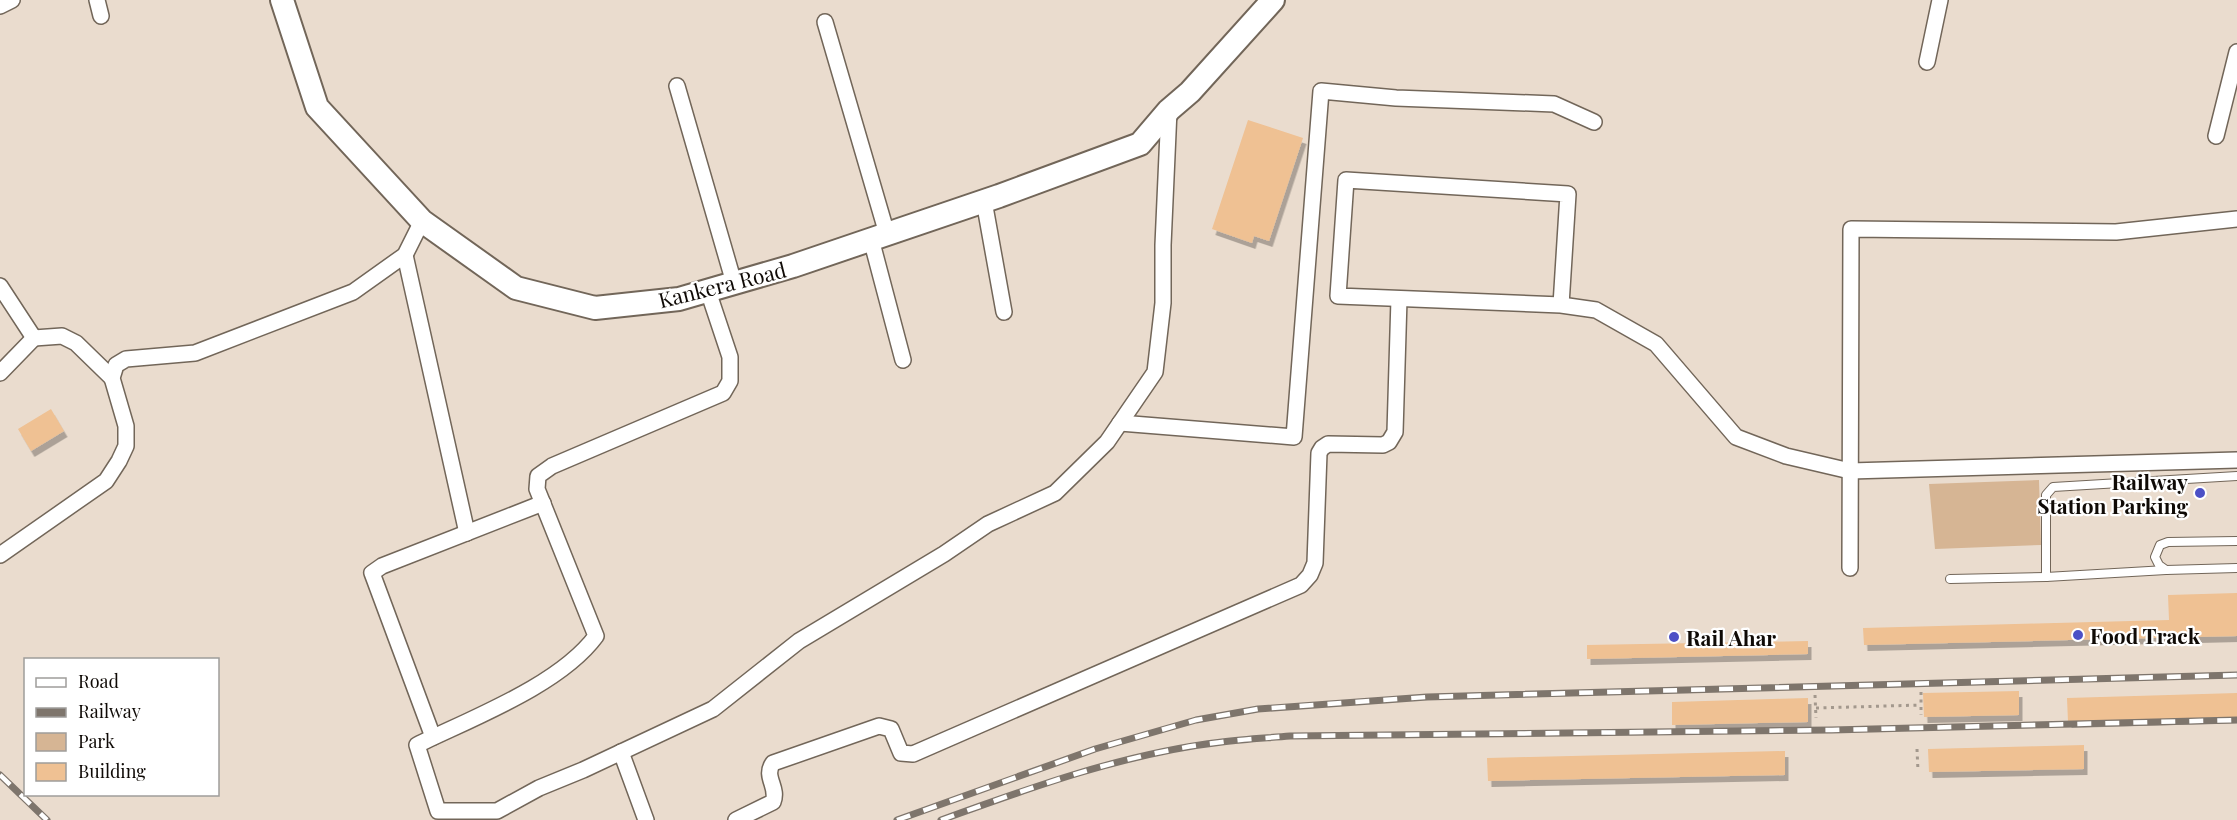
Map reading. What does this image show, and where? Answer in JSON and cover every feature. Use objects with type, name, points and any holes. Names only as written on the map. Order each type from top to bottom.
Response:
[{"type":"street","points":[[0,6],[12,0]]},
{"type":"street","points":[[97,0],[101,16]]},
{"type":"street","name":"Kankera Road","points":[[282,0],[317,107],[422,220],[516,288],[595,308],[680,299],[793,266],[984,201],[1140,144],[1273,0]]},
{"type":"street","points":[[1927,62],[1940,0]]},
{"type":"street","points":[[825,22],[879,236],[903,360]]},
{"type":"street","points":[[2216,136],[2237,52]]},
{"type":"street","points":[[677,86],[734,283]]},
{"type":"street","points":[[1120,423],[1294,436],[1321,91],[1396,98],[1554,104],[1594,122]]},
{"type":"street","points":[[708,291],[730,357],[730,381],[723,393],[552,466],[538,476],[537,489],[596,636],[586,648],[540,684],[417,745],[438,811],[497,811],[539,788],[713,709],[800,641],[944,554],[988,524],[1055,493],[1107,442],[1155,372],[1163,303],[1162,245],[1169,110]]},
{"type":"street","points":[[1561,305],[1568,194],[1346,180],[1338,296],[1561,305],[1596,310],[1656,344],[1736,437],[1786,456],[1850,471],[2237,460]]},
{"type":"street","points":[[984,201],[1004,312]]},
{"type":"street","points":[[1850,568],[1851,229],[2116,232],[2237,219]]},
{"type":"street","points":[[112,378],[116,365],[126,359],[195,353],[353,292],[405,255],[422,220]]},
{"type":"street","points":[[405,255],[467,533]]},
{"type":"street","points":[[0,286],[34,338]]},
{"type":"street","points":[[736,820],[773,802],[776,794],[768,775],[768,769],[773,763],[879,726],[891,729],[901,753],[913,753],[1301,585],[1310,575],[1315,563],[1319,453],[1322,448],[1328,444],[1383,445],[1389,442],[1395,432],[1399,299]]},
{"type":"street","points":[[0,373],[34,338],[62,336],[76,343],[112,378],[126,426],[126,446],[106,481],[0,555]]},
{"type":"street","points":[[433,737],[372,573],[382,566],[543,503]]},
{"type":"street","points":[[621,752],[646,820]]},
{"type":"lane","points":[[2046,577],[2046,495],[2053,487],[2237,476]]},
{"type":"lane","points":[[2166,570],[2159,565],[2156,557],[2158,549],[2164,543],[2237,541]]},
{"type":"lane","points":[[1950,579],[2237,568]]},
{"type":"path","points":[[1921,692],[1921,716]]},
{"type":"path","points":[[1815,694],[1816,718]]},
{"type":"path","points":[[1816,708],[1921,705]]},
{"type":"path","points":[[1917,749],[1917,771]]},
{"type":"green space","points":[[2039,480],[2041,545],[1935,549],[1929,484]]},
{"type":"building","points":[[1248,120],[1303,138],[1269,241],[1254,236],[1252,243],[1212,229]]},
{"type":"building","points":[[51,409],[64,431],[31,451],[18,429]]},
{"type":"building","points":[[2237,593],[2237,636],[1864,645],[1863,628],[2169,620],[2168,595]]},
{"type":"building","points":[[1808,641],[1808,654],[1587,659],[1587,645]]},
{"type":"building","points":[[2019,691],[2019,715],[1924,717],[1923,693]]},
{"type":"building","points":[[2237,693],[2237,717],[2068,722],[2067,698]]},
{"type":"building","points":[[1808,698],[1808,722],[1672,725],[1672,702]]},
{"type":"building","points":[[2084,745],[2084,769],[1929,772],[1928,749]]},
{"type":"building","points":[[1785,751],[1785,775],[1488,781],[1487,758]]},
{"type":"railway","points":[[897,820],[1095,749],[1196,720],[1258,709],[1427,697],[2237,675]]},
{"type":"railway","points":[[941,820],[1045,784],[1150,754],[1230,741],[1290,736],[1832,730],[2237,720]]},
{"type":"railway","points":[[0,775],[47,820]]},
{"type":"place","name":"Railway Station Parking","points":[[2200,493]]},
{"type":"place","name":"Food Track","points":[[2078,635]]},
{"type":"place","name":"Rail Ahar","points":[[1674,637]]}]
